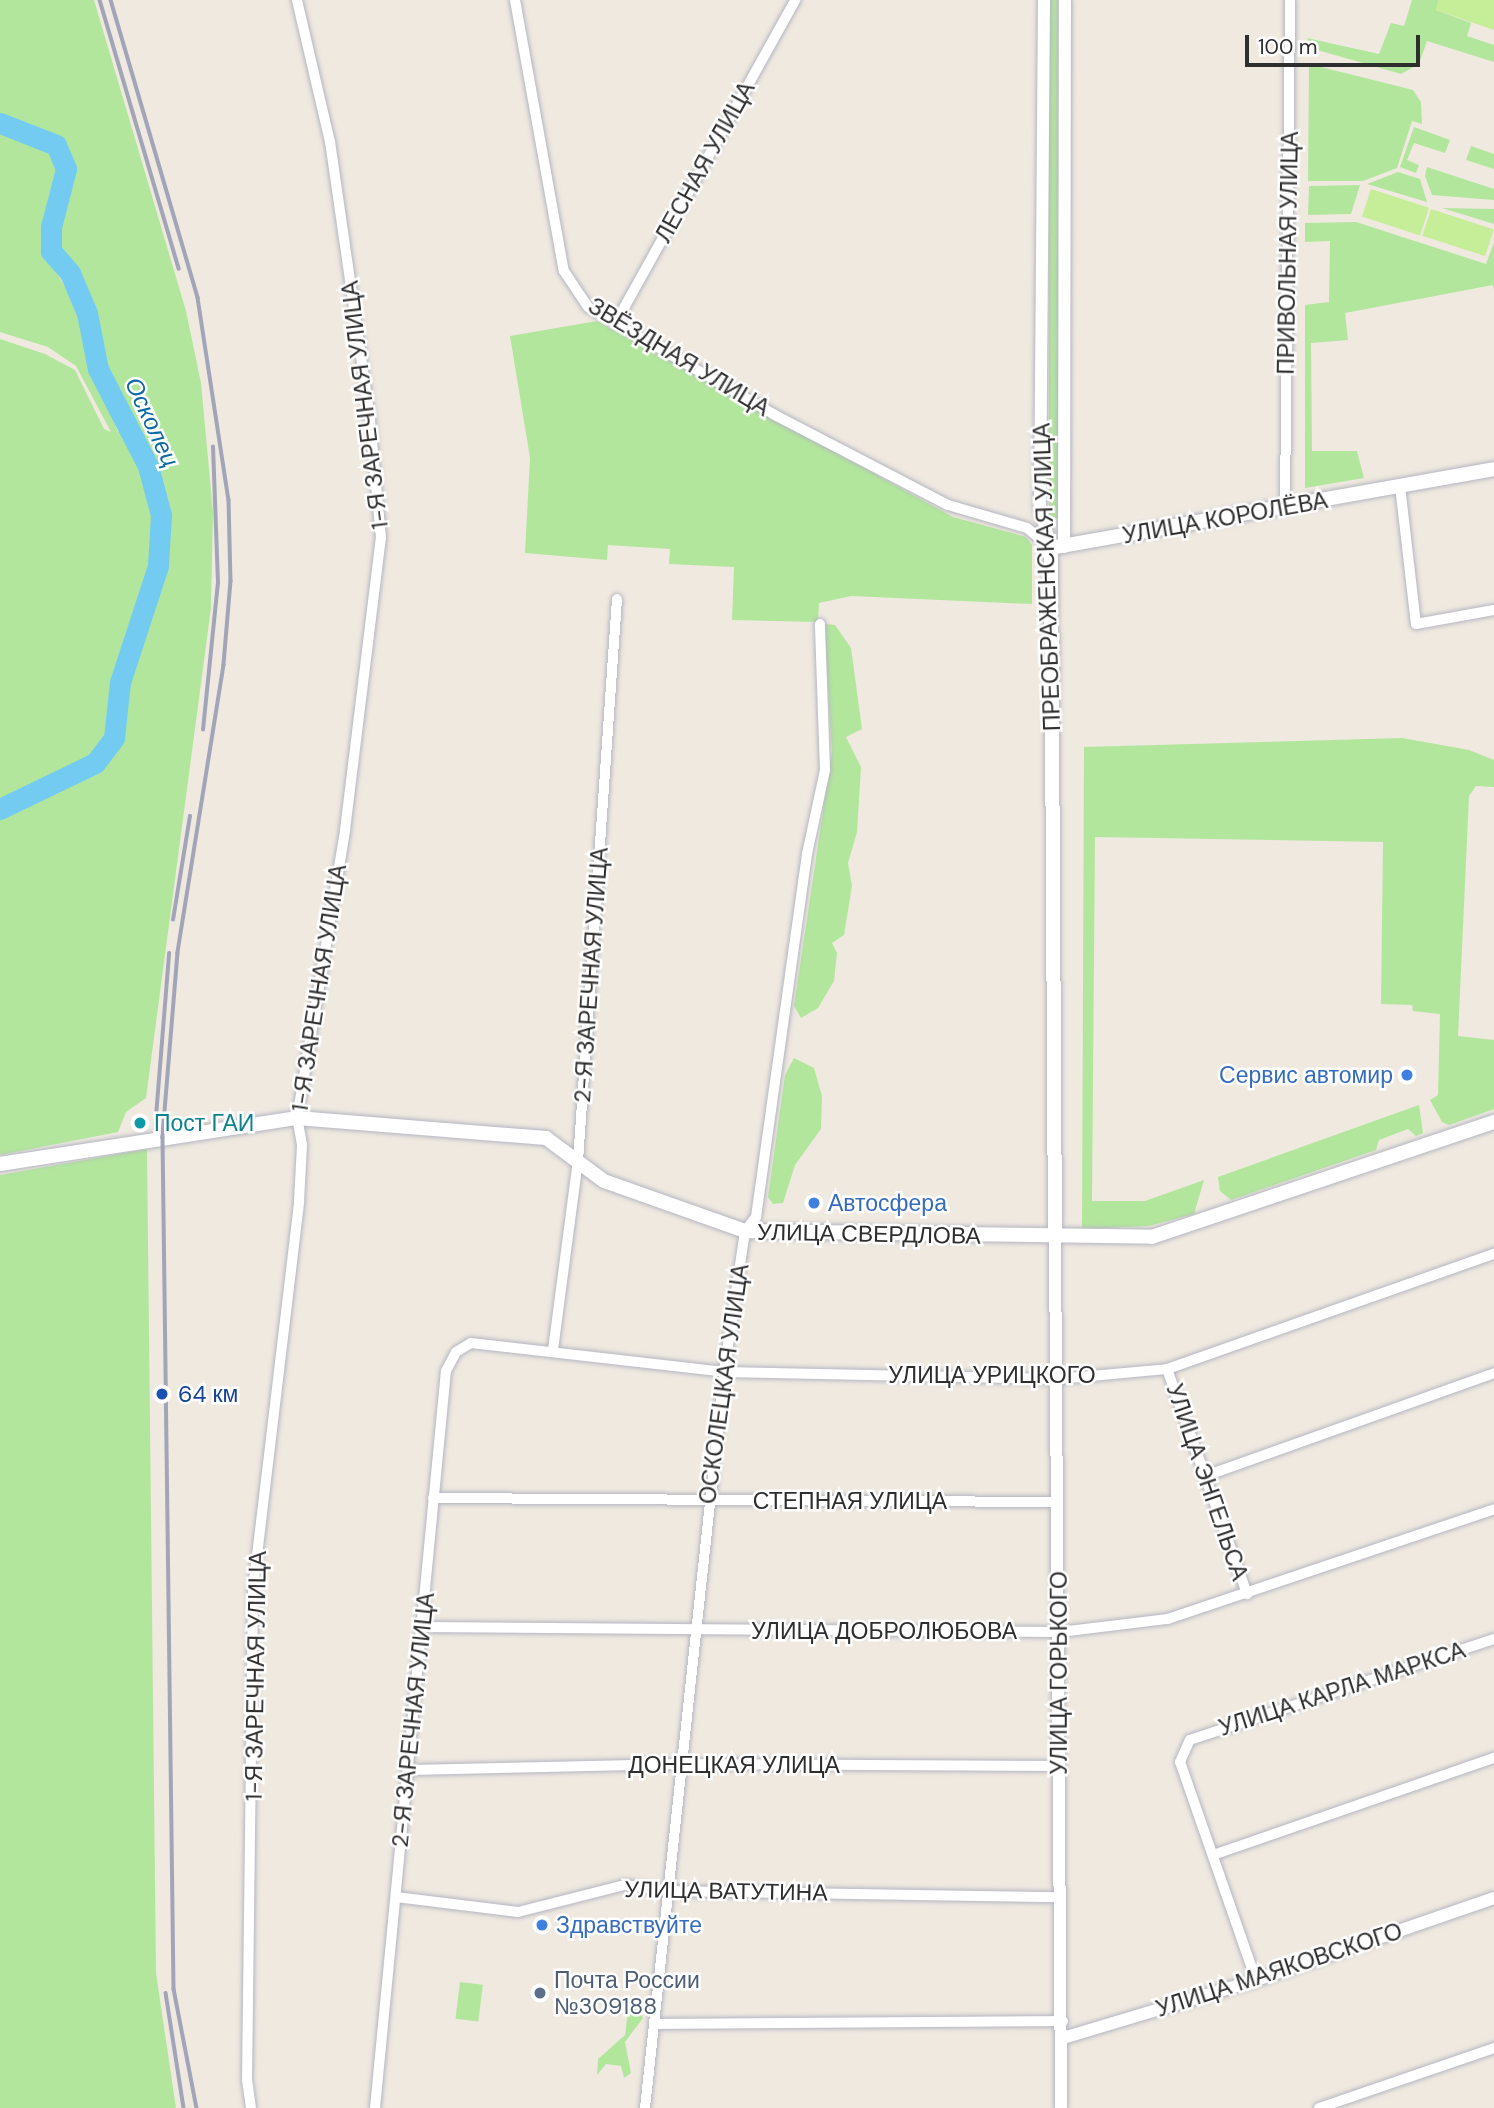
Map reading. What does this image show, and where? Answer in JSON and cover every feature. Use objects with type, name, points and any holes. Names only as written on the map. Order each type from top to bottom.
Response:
[{"type":"main road","name":"УЛИЦА КОРОЛЁВА","points":[[1058,548],[1494,470]]},
{"type":"main road","name":"ПРЕОБРАЖЕНСКАЯ УЛИЦА","points":[[1055,1239],[1058,548]]},
{"type":"main road","name":"УЛИЦА СВЕРДЛОВА","points":[[0,1164],[297,1118],[546,1138],[604,1181],[745,1231],[1055,1239],[1152,1237],[1494,1122]]},
{"type":"street","name":"1-Я ЗАРЕЧНАЯ УЛИЦА","points":[[251,2108],[247,2080],[253,1588],[299,1201],[302,1146],[297,1118],[345,830],[381,538],[370,419],[330,142],[297,0]]},
{"type":"street","name":"ЗВЁЗДНАЯ УЛИЦА","points":[[515,0],[564,271],[588,307],[773,414],[948,505],[1027,528],[1058,548]]},
{"type":"street","name":"ЛЕСНАЯ УЛИЦА","points":[[615,324],[795,0]]},
{"type":"street","name":"ПРЕОБРАЖЕНСКАЯ УЛИЦА","points":[[1044,0],[1041,509],[1058,548]]},
{"type":"street","name":"ПРЕОБРАЖЕНСКАЯ УЛИЦА","points":[[1058,548],[1065,0]]},
{"type":"street","name":"ПРИВОЛЬНАЯ УЛИЦА","points":[[1285,507],[1290,0]]},
{"type":"street","points":[[1400,486],[1416,624],[1494,610]]},
{"type":"street","name":"2-Я ЗАРЕЧНАЯ УЛИЦА","points":[[553,1350],[578,1161],[617,599]]},
{"type":"street","name":"ОСКОЛЕЦКАЯ УЛИЦА","points":[[645,2108],[679,1764],[724,1372],[745,1231],[756,1217],[807,855],[825,770],[820,624]]},
{"type":"street","name":"УЛИЦА ГОРЬКОГО","points":[[1055,1239],[1060,1632],[1059,1897],[1063,2021],[1061,2108]]},
{"type":"street","name":"УЛИЦА УРИЦКОГО","points":[[471,1343],[553,1350],[724,1372],[1058,1379],[1167,1369],[1494,1254]]},
{"type":"street","name":"2-Я ЗАРЕЧНАЯ УЛИЦА","points":[[375,2108],[410,1770],[446,1371],[456,1352],[471,1343]]},
{"type":"street","name":"УЛИЦА ЭНГЕЛЬСА","points":[[1167,1369],[1208,1475],[1247,1594]]},
{"type":"street","points":[[1208,1475],[1494,1373]]},
{"type":"street","name":"СТЕПНАЯ УЛИЦА","points":[[433,1498],[1058,1502]]},
{"type":"street","name":"УЛИЦА ДОБРОЛЮБОВА","points":[[422,1627],[1060,1632],[1168,1619],[1494,1509]]},
{"type":"street","name":"УЛИЦА КАРЛА МАРКСА","points":[[1216,1854],[1180,1762],[1189,1740],[1494,1639]]},
{"type":"street","points":[[1256,1980],[1216,1854],[1494,1758]]},
{"type":"street","name":"ДОНЕЦКАЯ УЛИЦА","points":[[410,1770],[679,1764],[1059,1766]]},
{"type":"street","name":"УЛИЦА ВАТУТИНА","points":[[396,1897],[518,1912],[625,1885],[668,1891],[1059,1897]]},
{"type":"street","name":"УЛИЦА МАЯКОВСКОГО","points":[[1063,2038],[1256,1980],[1494,1898]]},
{"type":"street","points":[[654,2024],[1063,2021]]},
{"type":"street","points":[[1320,2108],[1494,2048]]},
{"type":"green space","points":[[0,0],[94,0],[186,311],[201,383],[213,512],[211,608],[146,1098],[126,1112],[118,1132],[0,1155],[0,339],[45,354],[75,370],[104,429],[111,432],[76,366],[48,347],[0,332],[0,127],[52,147],[63,168],[46,228],[45,254],[83,316],[94,371],[118,432],[131,422],[104,368],[92,311],[73,269],[55,247],[56,227],[69,186],[69,163],[59,143],[0,119]]},
{"type":"green space","points":[[1049,0],[1058,0],[1058,519],[1049,519]]},
{"type":"green space","points":[[1412,0],[1439,0],[1436,10],[1471,23],[1467,36],[1494,45],[1494,62],[1427,41],[1419,64],[1401,74],[1314,49],[1307,38],[1379,54],[1391,23],[1404,26]]},
{"type":"green space","points":[[1439,0],[1494,0],[1494,30],[1436,10]]},
{"type":"green space","points":[[1309,64],[1413,90],[1421,102],[1422,124],[1412,121],[1397,168],[1363,181],[1308,181]]},
{"type":"green space","points":[[1414,127],[1450,140],[1445,153],[1414,143],[1407,160],[1419,165],[1416,173],[1400,167]]},
{"type":"green space","points":[[1471,146],[1494,154],[1494,169],[1466,160]]},
{"type":"green space","points":[[1427,167],[1494,189],[1494,200],[1432,195],[1425,176]]},
{"type":"green space","points":[[1398,172],[1420,179],[1427,202],[1367,184]]},
{"type":"green space","points":[[1360,185],[1351,214],[1308,215],[1309,186]]},
{"type":"green space","points":[[1371,189],[1429,208],[1420,235],[1362,217]]},
{"type":"green space","points":[[1442,208],[1494,209],[1494,224]]},
{"type":"green space","points":[[1431,209],[1494,229],[1485,256],[1422,236]]},
{"type":"green space","points":[[1356,222],[1486,264],[1494,242],[1494,289],[1493,285],[1345,313],[1348,340],[1311,343],[1312,451],[1357,451],[1364,478],[1305,488],[1305,305],[1329,302],[1330,241],[1305,242],[1305,223]]},
{"type":"green space","points":[[597,321],[953,517],[1026,537],[1032,545],[1032,604],[851,596],[819,603],[818,622],[732,620],[734,567],[669,564],[670,549],[608,545],[607,560],[525,553],[530,458],[510,336]]},
{"type":"green space","points":[[824,624],[835,625],[851,648],[862,729],[846,737],[861,767],[857,832],[848,863],[852,886],[844,935],[832,943],[837,953],[834,981],[818,1008],[801,1018],[794,1006],[832,751]]},
{"type":"green space","points":[[1402,738],[1469,750],[1494,760],[1494,787],[1476,786],[1469,796],[1458,1036],[1494,1040],[1494,1109],[1449,1125],[1442,1122],[1430,1100],[1438,1095],[1440,1014],[1413,1011],[1412,1005],[1381,1004],[1383,842],[1095,837],[1092,1201],[1145,1201],[1204,1180],[1194,1214],[1149,1226],[1082,1229],[1084,747]]},
{"type":"green space","points":[[794,1058],[814,1068],[822,1096],[821,1129],[795,1165],[783,1203],[773,1204],[768,1197],[785,1075]]},
{"type":"green space","points":[[1419,1105],[1423,1133],[1416,1136],[1408,1129],[1379,1140],[1376,1150],[1231,1200],[1220,1191],[1218,1177]]},
{"type":"green space","points":[[147,1149],[156,1973],[176,2108],[0,2108],[0,1175]]},
{"type":"green space","points":[[460,1982],[483,1985],[478,2022],[455,2019]]},
{"type":"green space","points":[[629,2003],[635,2003],[643,2018],[625,2042],[631,2073],[624,2078],[621,2066],[606,2064],[597,2075],[598,2059],[625,2035]]},
{"type":"waterway","name":"Осколец","points":[[0,123],[56,145],[66,169],[51,227],[51,251],[70,273],[87,313],[98,369],[148,466],[161,515],[158,566],[120,682],[114,738],[95,763],[0,809]]},
{"type":"railway","points":[[100,0],[179,269]]},
{"type":"railway","points":[[111,0],[198,298],[229,500],[231,581],[224,665],[178,953],[163,1137],[174,1989],[197,2108]]},
{"type":"railway","points":[[203,730],[218,583],[213,447]]},
{"type":"railway","points":[[173,920],[190,816]]},
{"type":"railway","points":[[155,1129],[169,954]]},
{"type":"railway","points":[[166,1993],[184,2108]]},
{"type":"place","name":"Сервис автомир","points":[[1407,1075]]},
{"type":"place","name":"Пост ГАИ","points":[[140,1123]]},
{"type":"place","name":"Автосфера","points":[[814,1203]]},
{"type":"place","name":"64 км","points":[[162,1394]]},
{"type":"place","name":"Здравствуйте","points":[[542,1925]]},
{"type":"place","name":"Почта России №309188","points":[[540,1993]]}]
